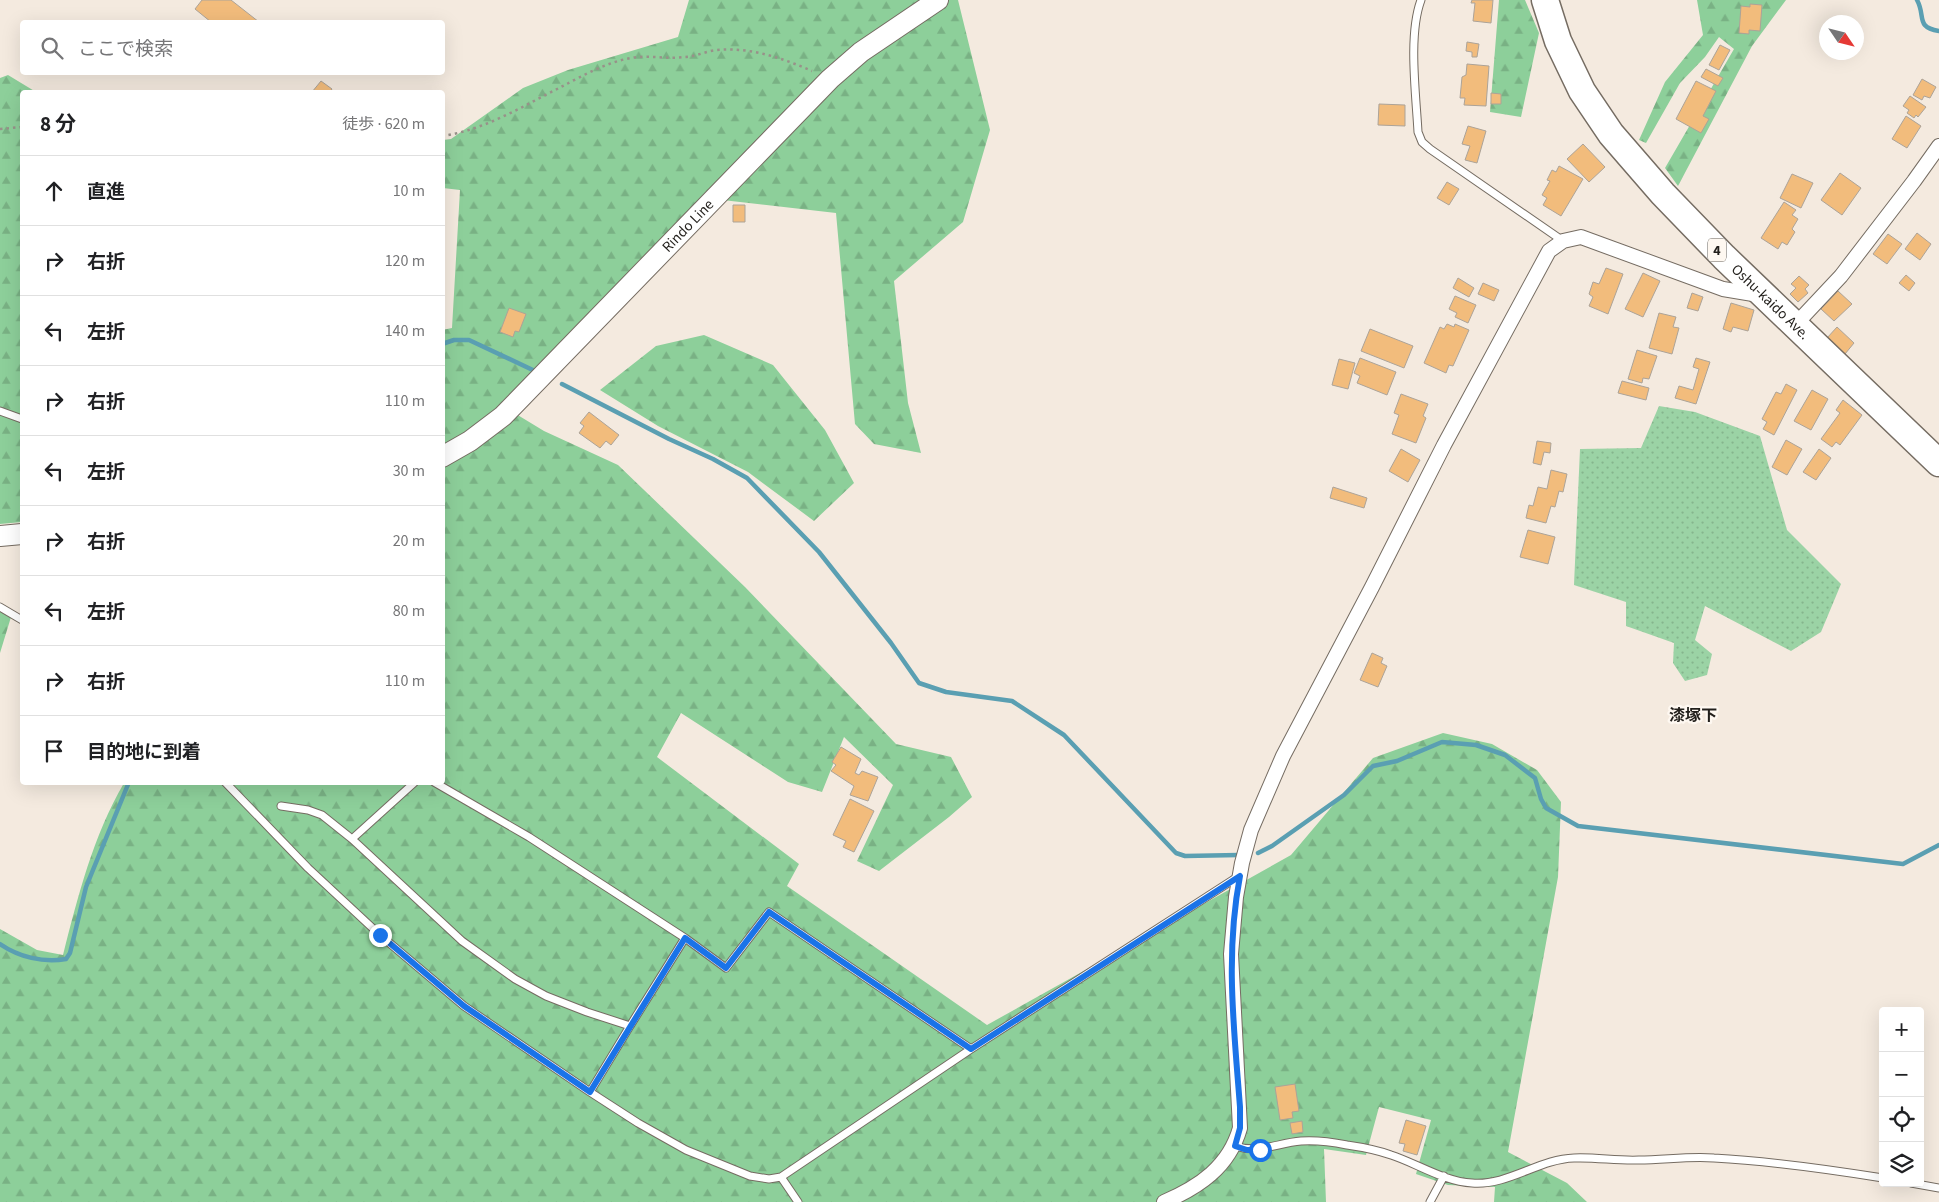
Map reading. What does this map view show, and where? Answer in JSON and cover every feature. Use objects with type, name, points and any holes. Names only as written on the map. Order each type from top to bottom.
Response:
[{"type":"highway","name":"Oshu-kaido Ave.","points":[[1545,0],[1558,41],[1582,91],[1611,134],[1663,194],[1765,296],[1939,464]]},
{"type":"street","name":"Rindo Line","points":[[445,455],[470,441],[503,416],[830,79],[860,52],[938,0]]},
{"type":"street","points":[[1795,325],[1841,276],[1914,182],[1939,146]]},
{"type":"street","points":[[1164,1202],[1190,1190],[1209,1176],[1235,1146],[1240,1128],[1230,954],[1236,897],[1251,830],[1283,756],[1444,445],[1549,251],[1563,241],[1581,237],[1723,289],[1765,296]]},
{"type":"street","points":[[0,536],[20,534]]},
{"type":"lane","points":[[1421,0],[1417,10],[1414,33],[1418,132],[1422,142],[1430,150],[1563,241]]},
{"type":"lane","points":[[0,411],[20,418]]},
{"type":"lane","points":[[0,607],[20,619]]},
{"type":"lane","points":[[229,785],[308,868],[380,935],[464,1006],[638,1123],[686,1150],[750,1176],[770,1179],[781,1177],[971,1049],[1240,876]]},
{"type":"lane","points":[[352,839],[412,785]]},
{"type":"lane","points":[[439,785],[529,837],[685,938],[726,968],[769,912],[971,1049]]},
{"type":"lane","points":[[280,806],[308,810],[322,815],[352,839],[462,941],[515,979],[546,996],[630,1026]]},
{"type":"lane","points":[[590,1092],[685,938]]},
{"type":"lane","points":[[1235,1146],[1247,1150],[1260,1150],[1276,1145],[1302,1141],[1347,1145],[1390,1154],[1430,1172],[1470,1183],[1483,1184],[1502,1180],[1549,1162],[1573,1158],[1637,1160],[1712,1158],[1773,1162],[1879,1177]]},
{"type":"lane","points":[[1430,1202],[1444,1176]]},
{"type":"lane","points":[[781,1177],[798,1202]]},
{"type":"lane","points":[[1924,1185],[1939,1188]]},
{"type":"path","points":[[445,136],[502,118],[562,86],[611,64],[637,58],[686,57],[716,50],[753,50],[794,63],[830,79]]},
{"type":"path","points":[[0,129],[20,127]]},
{"type":"green space","points":[[689,0],[958,0],[990,130],[963,222],[894,281],[908,403],[921,453],[874,444],[855,424],[836,213],[705,198],[516,414],[544,431],[618,465],[745,587],[896,744],[951,757],[972,797],[879,871],[857,861],[893,785],[844,737],[822,792],[788,782],[681,713],[657,757],[799,864],[787,886],[987,1025],[1291,855],[1373,758],[1443,733],[1492,744],[1537,770],[1561,802],[1558,877],[1508,1152],[1567,1183],[1587,1202],[1494,1202],[1495,1187],[1448,1185],[1416,1174],[1431,1120],[1379,1107],[1366,1155],[1324,1149],[1326,1202],[0,1202],[0,929],[37,950],[63,955],[95,845],[123,785],[445,785],[445,329],[452,328],[460,190],[445,188],[445,140],[451,139],[523,88],[568,70],[678,37]]},
{"type":"green space","points":[[1499,0],[1525,0],[1539,33],[1521,117],[1490,112]]},
{"type":"green space","points":[[1697,0],[1786,0],[1752,46],[1678,186],[1665,168],[1734,49],[1719,37],[1705,57],[1680,83],[1646,143],[1639,140],[1665,82],[1703,35]]},
{"type":"green space","points":[[8,75],[33,90],[20,90],[20,522],[0,524],[0,78]]},
{"type":"green space","points":[[704,335],[773,365],[825,430],[854,483],[814,521],[748,472],[658,426],[600,390],[656,346]]},
{"type":"green space","points":[[1659,406],[1695,412],[1760,436],[1787,530],[1841,584],[1821,632],[1791,651],[1705,606],[1695,640],[1712,654],[1707,675],[1685,681],[1673,663],[1674,643],[1626,626],[1626,602],[1574,585],[1580,449],[1641,448]]},
{"type":"green space","points":[[0,610],[11,617],[0,653]]},
{"type":"building","points":[[202,0],[231,0],[256,20],[209,20],[195,9]]},
{"type":"building","points":[[1472,0],[1493,0],[1491,23],[1473,21],[1475,3],[1471,3]]},
{"type":"building","points":[[1750,4],[1762,5],[1760,31],[1749,30],[1749,34],[1739,33],[1741,6],[1750,7]]},
{"type":"building","points":[[1467,42],[1479,44],[1477,57],[1472,57],[1472,52],[1466,51]]},
{"type":"building","points":[[1720,45],[1730,50],[1719,70],[1709,65]]},
{"type":"building","points":[[1467,64],[1489,66],[1486,106],[1464,105],[1465,98],[1460,98],[1462,77],[1466,75]]},
{"type":"building","points":[[1706,69],[1723,78],[1718,86],[1701,77]]},
{"type":"building","points":[[1922,79],[1936,87],[1930,98],[1924,96],[1922,100],[1913,95]]},
{"type":"building","points":[[321,81],[332,89],[331,90],[314,90]]},
{"type":"building","points":[[1696,81],[1716,91],[1703,116],[1709,119],[1701,133],[1676,119]]},
{"type":"building","points":[[1491,93],[1501,94],[1501,104],[1491,104]]},
{"type":"building","points":[[1910,96],[1926,107],[1918,117],[1916,115],[1914,118],[1907,113],[1909,110],[1903,106]]},
{"type":"building","points":[[1379,104],[1405,105],[1405,126],[1378,125]]},
{"type":"building","points":[[1906,116],[1921,126],[1907,148],[1892,139]]},
{"type":"building","points":[[1468,126],[1486,131],[1477,163],[1465,160],[1470,146],[1462,144]]},
{"type":"building","points":[[1583,144],[1605,167],[1589,182],[1567,159]]},
{"type":"building","points":[[1559,166],[1583,179],[1561,216],[1543,205],[1547,198],[1542,195],[1550,181],[1547,180],[1552,170],[1556,172]]},
{"type":"building","points":[[1840,173],[1861,188],[1842,215],[1821,200]]},
{"type":"building","points":[[1792,174],[1813,183],[1801,208],[1780,198]]},
{"type":"building","points":[[1447,182],[1459,189],[1449,205],[1437,198]]},
{"type":"building","points":[[1784,202],[1796,210],[1792,215],[1798,219],[1792,229],[1795,232],[1787,245],[1782,242],[1778,249],[1761,238]]},
{"type":"building","points":[[733,205],[745,205],[745,222],[733,222]]},
{"type":"building","points":[[1917,233],[1931,244],[1920,260],[1905,249]]},
{"type":"building","points":[[1888,234],[1902,244],[1887,264],[1873,254]]},
{"type":"building","points":[[1606,268],[1623,274],[1608,314],[1589,306],[1593,297],[1589,294],[1593,282],[1599,284]]},
{"type":"building","points":[[1643,273],[1660,281],[1643,317],[1625,309]]},
{"type":"building","points":[[1906,275],[1915,283],[1909,291],[1899,283]]},
{"type":"building","points":[[1799,276],[1809,285],[1805,289],[1808,293],[1798,302],[1790,294],[1796,288],[1791,284]]},
{"type":"building","points":[[1458,278],[1474,288],[1469,297],[1453,288]]},
{"type":"building","points":[[1483,283],[1499,290],[1494,301],[1478,294]]},
{"type":"building","points":[[1838,291],[1852,304],[1834,321],[1821,309]]},
{"type":"building","points":[[1692,293],[1703,297],[1698,311],[1687,308]]},
{"type":"building","points":[[1455,296],[1476,305],[1468,323],[1455,317],[1457,313],[1449,309]]},
{"type":"building","points":[[1731,303],[1754,310],[1748,331],[1733,327],[1731,332],[1723,329]]},
{"type":"building","points":[[509,308],[526,314],[519,332],[515,331],[513,337],[500,332]]},
{"type":"building","points":[[1659,313],[1676,317],[1673,327],[1679,328],[1672,354],[1649,348]]},
{"type":"building","points":[[1447,324],[1454,327],[1455,324],[1469,330],[1453,366],[1449,365],[1446,373],[1424,363],[1440,327],[1444,329]]},
{"type":"building","points":[[1837,327],[1854,343],[1845,354],[1827,338]]},
{"type":"building","points":[[1370,329],[1413,346],[1404,368],[1361,351]]},
{"type":"building","points":[[1637,350],[1657,356],[1649,379],[1643,378],[1642,383],[1628,379]]},
{"type":"building","points":[[1360,358],[1396,372],[1387,395],[1357,383],[1360,376],[1354,373]]},
{"type":"building","points":[[1696,358],[1710,362],[1696,404],[1675,398],[1679,386],[1693,390],[1699,369],[1693,367]]},
{"type":"building","points":[[1339,359],[1355,363],[1348,389],[1332,385]]},
{"type":"building","points":[[1622,381],[1649,388],[1646,400],[1618,393]]},
{"type":"building","points":[[1786,384],[1797,390],[1774,435],[1763,429],[1767,422],[1762,419],[1776,392],[1781,394]]},
{"type":"building","points":[[1812,390],[1828,399],[1811,430],[1794,421]]},
{"type":"building","points":[[1401,394],[1428,404],[1423,416],[1426,418],[1416,443],[1392,434],[1399,415],[1394,413]]},
{"type":"building","points":[[1843,400],[1862,415],[1840,445],[1836,442],[1832,447],[1821,439],[1840,413],[1836,410]]},
{"type":"building","points":[[589,412],[619,435],[611,445],[606,441],[600,448],[579,433],[584,426],[580,423]]},
{"type":"building","points":[[1786,440],[1802,449],[1787,475],[1772,467]]},
{"type":"building","points":[[1537,441],[1551,443],[1550,453],[1544,452],[1541,465],[1533,463]]},
{"type":"building","points":[[1401,449],[1420,460],[1408,482],[1389,471]]},
{"type":"building","points":[[1819,449],[1831,458],[1816,480],[1803,472]]},
{"type":"building","points":[[1551,470],[1567,474],[1563,492],[1559,491],[1555,507],[1551,506],[1546,523],[1526,518],[1529,505],[1533,506],[1538,487],[1547,489]]},
{"type":"building","points":[[1333,487],[1367,498],[1364,508],[1330,498]]},
{"type":"building","points":[[1528,530],[1555,537],[1548,564],[1520,557]]},
{"type":"building","points":[[1372,653],[1383,658],[1381,663],[1387,666],[1378,687],[1360,680]]},
{"type":"building","points":[[841,747],[861,759],[855,773],[859,775],[862,771],[878,777],[868,801],[850,795],[854,786],[831,771],[836,765],[832,762]]},
{"type":"building","points":[[850,799],[874,811],[854,852],[843,847],[846,841],[833,835]]},
{"type":"building","points":[[1295,1084],[1299,1111],[1292,1112],[1293,1118],[1280,1120],[1275,1087]]},
{"type":"building","points":[[1406,1120],[1426,1126],[1417,1155],[1403,1151],[1405,1144],[1399,1143]]},
{"type":"building","points":[[1302,1121],[1303,1132],[1292,1134],[1290,1123]]},
{"type":"waterway","points":[[1917,0],[1924,24],[1939,31]]},
{"type":"waterway","points":[[445,343],[454,340],[469,340],[537,372]]},
{"type":"waterway","points":[[562,384],[669,439],[713,459],[747,478],[819,552],[891,643],[919,683],[946,692],[1012,701],[1064,735],[1176,853],[1185,856],[1239,855]]},
{"type":"waterway","points":[[1258,853],[1272,846],[1344,795],[1373,766],[1397,761],[1442,742],[1476,745],[1505,755],[1535,778],[1541,799],[1546,808],[1578,826],[1903,864],[1939,845]]},
{"type":"waterway","points":[[0,944],[7,949],[31,958],[66,959],[70,953],[86,887],[128,785]]},
{"type":"district","name":"漆塚下","points":[[1693,715]]},
{"type":"route","points":[[380,935],[464,1006],[590,1092],[685,938],[726,968],[769,912],[971,1049],[1240,876],[1230,954],[1240,1107],[1240,1128],[1235,1146],[1247,1150],[1260,1150]]}]
